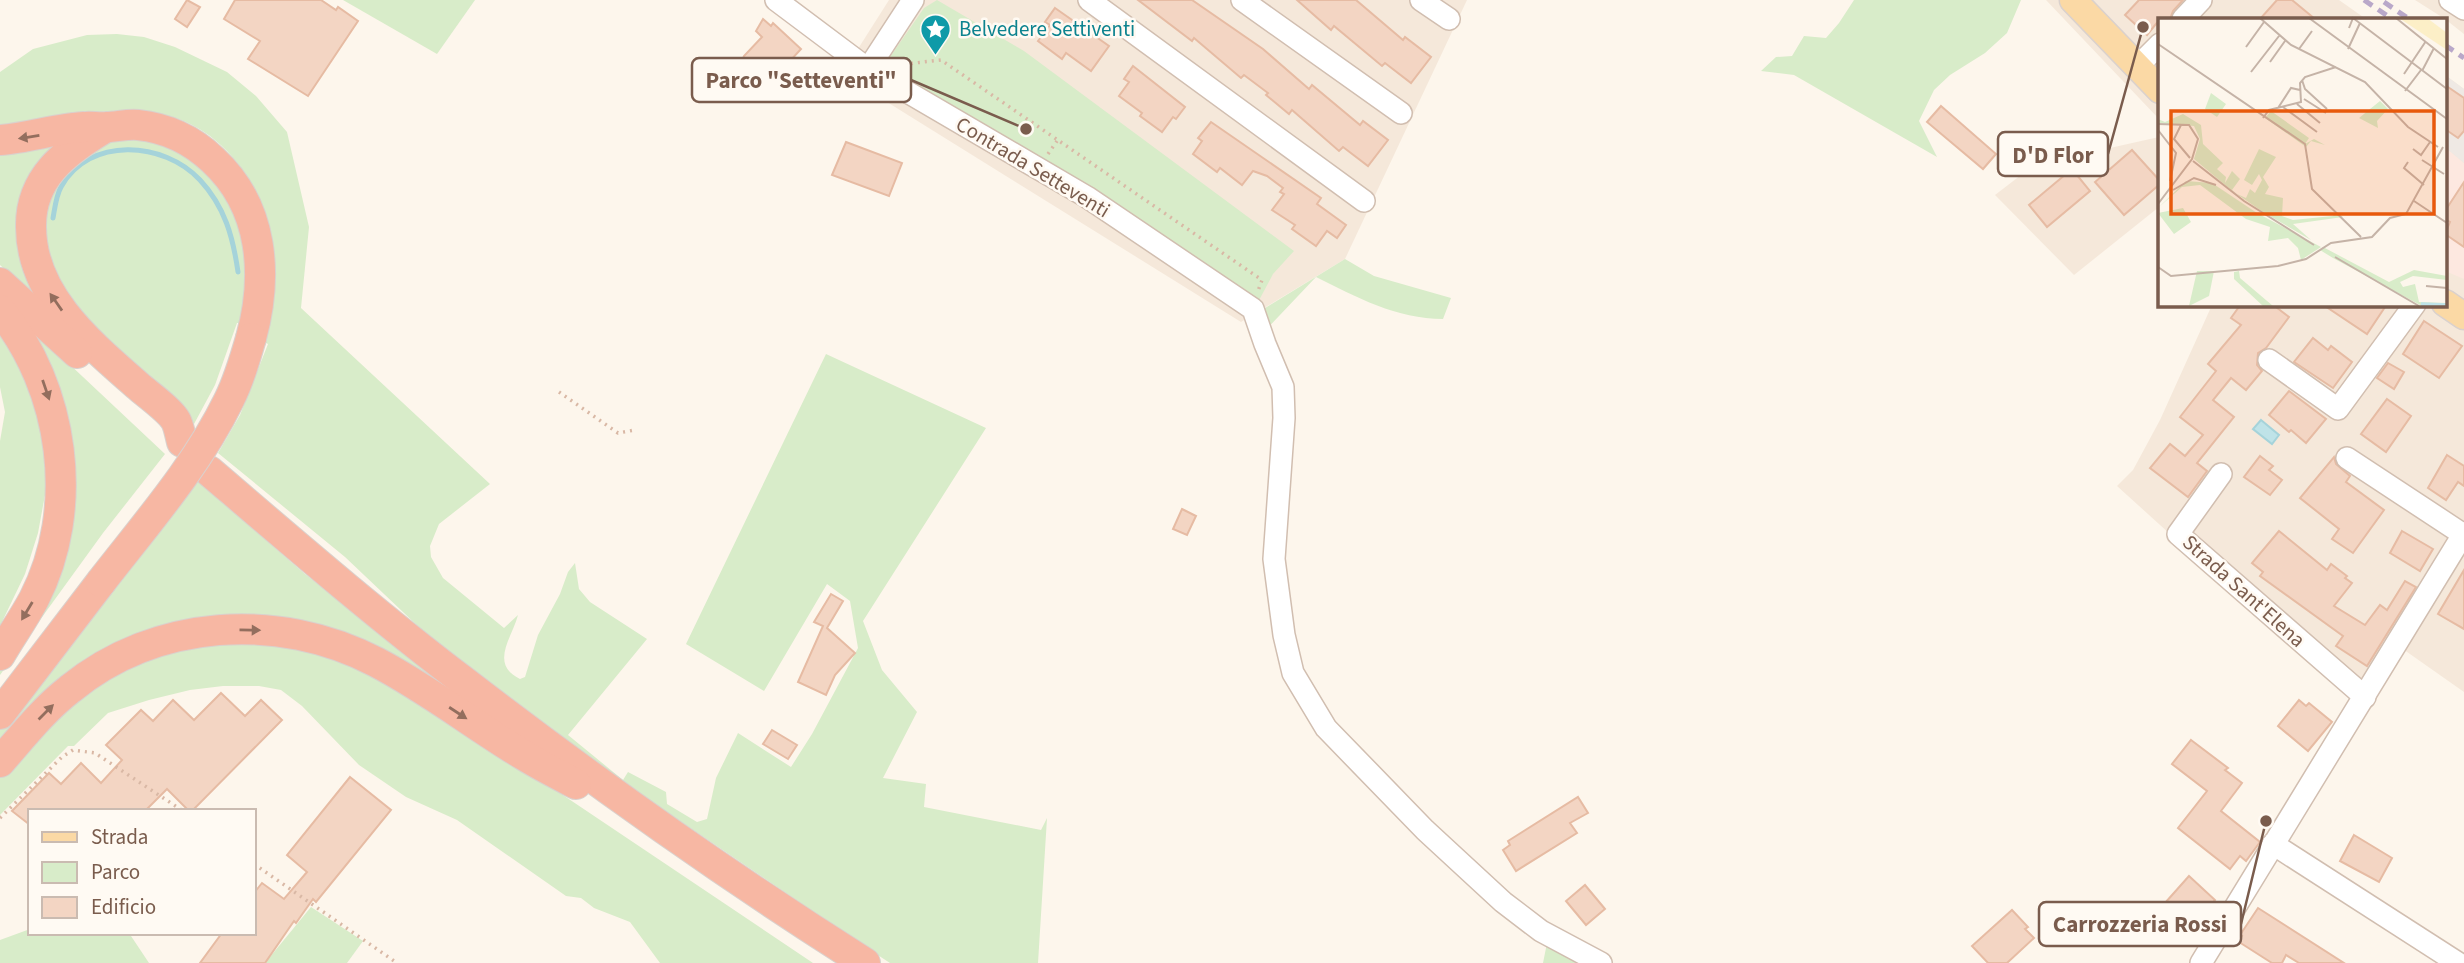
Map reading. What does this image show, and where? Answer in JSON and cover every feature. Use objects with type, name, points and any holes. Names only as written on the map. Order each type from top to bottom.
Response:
[{"type":"highway","points":[[0,141],[83,127],[122,125],[152,127],[187,139],[218,165],[233,183],[250,214],[259,246],[261,290],[258,314],[241,373],[201,449],[0,714]]},
{"type":"highway","points":[[0,283],[180,443],[176,420],[111,362],[65,315],[52,297],[35,259],[31,222],[42,183],[55,163],[67,152],[106,127]]},
{"type":"highway","points":[[0,310],[23,341],[48,397],[56,433],[60,489],[54,537],[41,581],[34,599],[0,655]]},
{"type":"highway","points":[[209,471],[460,679],[687,846],[865,963]]},
{"type":"highway","points":[[0,762],[70,689],[127,654],[155,643],[206,631],[275,630],[339,646],[376,662],[526,757],[687,846]]},
{"type":"main road","points":[[2073,0],[2158,88]]},
{"type":"main road","points":[[2446,289],[2464,294]]},
{"type":"main road","points":[[2446,304],[2464,316]]},
{"type":"street","name":"Contrada Setteventi","points":[[776,0],[867,69],[1087,197],[1254,311]]},
{"type":"street","points":[[867,69],[913,0]]},
{"type":"street","points":[[1089,0],[1364,201]]},
{"type":"street","points":[[1242,0],[1401,113]]},
{"type":"street","points":[[1421,0],[1449,19]]},
{"type":"street","points":[[2184,18],[2201,0]]},
{"type":"street","points":[[2450,0],[2464,9]]},
{"type":"street","points":[[2136,68],[2158,46]]},
{"type":"street","points":[[2269,360],[2339,409],[2414,306]]},
{"type":"street","points":[[1254,311],[1283,387],[1274,559],[1284,635],[1293,673],[1326,728],[1425,830],[1503,902],[1541,931],[1601,963]]},
{"type":"street","points":[[2201,963],[2464,535],[2347,458]]},
{"type":"street","name":"Strada Sant'Elena","points":[[2221,474],[2178,534],[2365,697]]},
{"type":"street","points":[[2273,844],[2458,963]]},
{"type":"path","points":[[867,69],[941,60],[1262,280],[1254,311]]},
{"type":"path","points":[[559,393],[618,433],[635,430]]},
{"type":"path","points":[[0,818],[35,782],[74,750],[95,753],[180,809]]},
{"type":"path","points":[[256,865],[397,963]]},
{"type":"shaded area","points":[[889,0],[1467,0],[1345,259],[1241,322],[842,74]]},
{"type":"shaded area","points":[[2046,0],[2339,0],[2365,18],[2158,18],[2158,118]]},
{"type":"shaded area","points":[[2415,0],[2464,0],[2464,34]]},
{"type":"shaded area","points":[[2446,76],[2464,89],[2464,692],[2400,647],[2361,707],[2117,486],[2133,470],[2160,420],[2212,306],[2446,306]]},
{"type":"shaded area","points":[[2446,76],[2464,89],[2464,163],[2446,148]]},
{"type":"shaded area","points":[[2158,137],[2158,208],[2074,275],[1995,195],[2034,165]]},
{"type":"shaded area","points":[[2446,148],[2464,163],[2464,279],[2446,271]]},
{"type":"green space","points":[[343,0],[475,0],[437,54]]},
{"type":"green space","points":[[937,0],[1024,51],[1294,251],[1273,274],[1257,304],[883,67],[924,8]]},
{"type":"green space","points":[[1854,0],[2021,0],[2007,33],[1985,53],[1950,75],[1934,90],[1919,121],[1937,157],[1794,75],[1761,71],[1776,57],[1792,56],[1804,36],[1826,38]]},
{"type":"green space","points":[[87,35],[144,37],[175,47],[227,72],[256,96],[287,132],[309,227],[301,308],[490,484],[439,524],[430,546],[431,557],[443,578],[504,628],[518,615],[504,658],[511,673],[520,679],[525,677],[538,635],[560,594],[568,572],[575,563],[579,589],[590,602],[647,639],[568,735],[623,780],[628,772],[666,792],[667,804],[697,822],[707,819],[716,778],[738,733],[791,767],[812,734],[858,648],[850,601],[827,584],[764,691],[686,644],[826,354],[986,428],[863,621],[882,670],[917,712],[883,778],[926,784],[924,807],[1041,830],[1047,818],[1038,963],[890,963],[561,740],[423,631],[345,557],[218,453],[240,415],[268,344],[262,341],[255,197],[247,175],[227,151],[202,131],[176,118],[148,112],[90,113],[0,131],[0,72],[33,49]]},
{"type":"green space","points":[[133,139],[180,154],[200,167],[229,203],[239,225],[245,249],[247,280],[242,323],[237,323],[215,385],[194,424],[87,323],[49,270],[41,212],[57,177],[105,143]]},
{"type":"green space","points":[[64,145],[40,168],[45,306],[0,265],[0,148]]},
{"type":"green space","points":[[1345,259],[1374,276],[1451,298],[1443,319],[1393,311],[1316,277],[1263,333],[1257,313]]},
{"type":"green space","points":[[0,324],[7,333],[43,425],[47,484],[38,533],[25,574],[0,626],[0,441],[5,412],[0,387]]},
{"type":"green space","points":[[33,330],[165,454],[103,533],[0,675],[0,665],[59,535]]},
{"type":"green space","points":[[198,481],[305,574],[447,685],[444,697],[211,618],[0,741],[0,728]]},
{"type":"green space","points":[[244,633],[342,655],[539,779],[813,963],[660,963],[630,922],[594,908],[581,898],[566,896],[457,820],[406,797],[359,765],[302,706],[281,690],[259,686],[223,686],[190,690],[108,713],[74,746],[68,746],[0,815],[0,768],[104,670]]},
{"type":"green space","points":[[311,907],[363,941],[347,963],[265,963]]},
{"type":"green space","points":[[28,930],[28,935],[130,935],[149,963],[0,963],[0,940]]},
{"type":"green space","points":[[1547,943],[1587,963],[1543,963]]},
{"type":"water","points":[[2261,420],[2279,435],[2272,444],[2253,429]]},
{"type":"building","points":[[187,0],[200,7],[187,27],[175,19]]},
{"type":"building","points":[[235,0],[321,0],[336,10],[338,7],[358,21],[308,96],[248,59],[260,41],[224,19]]},
{"type":"building","points":[[1138,0],[1192,0],[1263,49],[1309,89],[1312,85],[1360,125],[1363,121],[1388,140],[1368,166],[1343,147],[1339,151],[1292,110],[1289,114],[1266,95],[1268,93],[1244,75],[1241,78],[1194,38],[1192,41]]},
{"type":"building","points":[[1297,0],[1356,0],[1403,40],[1405,37],[1431,57],[1411,83],[1385,63],[1382,66],[1334,26],[1331,30]]},
{"type":"building","points":[[2139,0],[2183,0],[2170,18],[2158,18],[2147,35],[2125,15]]},
{"type":"building","points":[[2277,0],[2292,0],[2314,18],[2261,18]]},
{"type":"building","points":[[1055,8],[1109,46],[1091,71],[1066,53],[1062,59],[1038,41],[1050,25],[1045,22]]},
{"type":"building","points":[[763,19],[771,26],[773,23],[801,49],[775,77],[798,86],[792,101],[735,77],[744,56],[762,37],[756,31]]},
{"type":"building","points":[[1133,66],[1185,107],[1162,132],[1119,96],[1129,82],[1124,79]]},
{"type":"building","points":[[2446,86],[2464,98],[2464,131],[2458,138],[2446,130]]},
{"type":"building","points":[[1941,106],[1996,154],[1983,169],[1927,122]]},
{"type":"building","points":[[1211,122],[1321,198],[1317,204],[1346,225],[1337,238],[1327,231],[1316,246],[1292,229],[1295,225],[1272,210],[1284,194],[1280,192],[1283,188],[1267,176],[1253,171],[1242,185],[1220,168],[1217,172],[1193,154],[1202,141],[1198,138]]},
{"type":"building","points":[[846,142],[902,163],[889,196],[832,175]]},
{"type":"building","points":[[2132,150],[2158,179],[2158,186],[2124,215],[2095,182]]},
{"type":"building","points":[[2072,169],[2090,191],[2047,227],[2029,205]]},
{"type":"building","points":[[2464,182],[2464,247],[2446,235],[2450,222],[2446,220],[2446,209]]},
{"type":"building","points":[[2240,306],[2275,306],[2289,317],[2266,348],[2258,353],[2257,365],[2262,371],[2246,390],[2231,378],[2213,400],[2234,417],[2197,463],[2207,471],[2188,497],[2150,468],[2170,444],[2185,456],[2203,435],[2180,417],[2216,371],[2208,364],[2241,325],[2231,318]]},
{"type":"building","points":[[2325,306],[2386,306],[2367,334]]},
{"type":"building","points":[[2424,321],[2462,346],[2439,378],[2403,354]]},
{"type":"building","points":[[2313,338],[2328,350],[2331,346],[2352,362],[2333,388],[2294,362]]},
{"type":"building","points":[[2388,363],[2404,372],[2394,389],[2377,378]]},
{"type":"building","points":[[2289,391],[2326,419],[2306,443],[2269,415]]},
{"type":"building","points":[[2387,399],[2411,416],[2386,452],[2361,434]]},
{"type":"building","points":[[2447,455],[2464,466],[2464,486],[2458,482],[2446,500],[2428,488]]},
{"type":"building","points":[[2260,456],[2273,466],[2269,470],[2282,480],[2270,495],[2244,477]]},
{"type":"building","points":[[2334,457],[2336,464],[2350,476],[2346,482],[2384,510],[2353,553],[2332,539],[2339,529],[2300,498]]},
{"type":"building","points":[[1182,509],[1196,516],[1187,535],[1173,529]]},
{"type":"building","points":[[2279,531],[2327,570],[2331,564],[2347,576],[2345,578],[2352,583],[2334,606],[2365,625],[2380,605],[2387,610],[2405,581],[2416,587],[2367,666],[2336,646],[2343,636],[2260,576],[2263,572],[2252,563]]},
{"type":"building","points":[[2402,531],[2433,549],[2420,571],[2390,553]]},
{"type":"building","points":[[2464,570],[2464,629],[2438,614]]},
{"type":"building","points":[[831,594],[843,601],[827,628],[855,653],[835,675],[826,695],[798,682],[823,626],[814,622]]},
{"type":"building","points":[[221,693],[245,716],[261,700],[282,720],[194,809],[187,809],[167,789],[147,809],[28,809],[28,823],[12,811],[49,773],[61,784],[81,763],[101,783],[122,760],[106,745],[141,710],[153,721],[173,700],[194,720]]},
{"type":"building","points":[[2299,700],[2306,706],[2309,703],[2332,722],[2308,751],[2278,726]]},
{"type":"building","points":[[772,730],[797,745],[788,759],[763,744]]},
{"type":"building","points":[[2191,740],[2228,768],[2225,770],[2242,783],[2221,811],[2260,842],[2246,861],[2240,856],[2230,869],[2178,828],[2207,791],[2172,764]]},
{"type":"building","points":[[350,777],[391,810],[316,902],[313,899],[296,923],[294,921],[265,963],[200,963],[221,935],[256,935],[256,890],[262,883],[284,899],[307,872],[287,855]]},
{"type":"building","points":[[1578,797],[1588,813],[1570,823],[1577,833],[1516,871],[1503,850],[1510,845],[1508,841]]},
{"type":"building","points":[[2354,835],[2392,858],[2379,882],[2340,861]]},
{"type":"building","points":[[2189,876],[2215,900],[2192,926],[2165,903]]},
{"type":"building","points":[[1585,885],[1605,909],[1586,925],[1566,901]]},
{"type":"building","points":[[2258,908],[2344,963],[2299,963],[2286,955],[2282,963],[2272,963],[2239,942],[2242,936],[2240,935]]},
{"type":"building","points":[[2012,910],[2034,938],[2007,963],[1988,963],[1972,946]]},
{"type":"waterway","points":[[53,218],[61,187],[74,170],[89,159],[108,152],[128,150],[167,157],[200,180],[216,201],[227,223],[238,272]]},
{"type":"railway","points":[[2364,0],[2391,18]]},
{"type":"railway","points":[[2384,2],[2408,18]]},
{"type":"railway","points":[[2446,46],[2464,58]]},
{"type":"place","name":"D'D Flor","points":[[2143,27]]},
{"type":"place","name":"Belvedere Settiventi","points":[[936,56]]},
{"type":"place","name":"Parco \"Setteventi\"","points":[[1026,129]]},
{"type":"place","name":"Carrozzeria Rossi","points":[[2266,821]]}]
